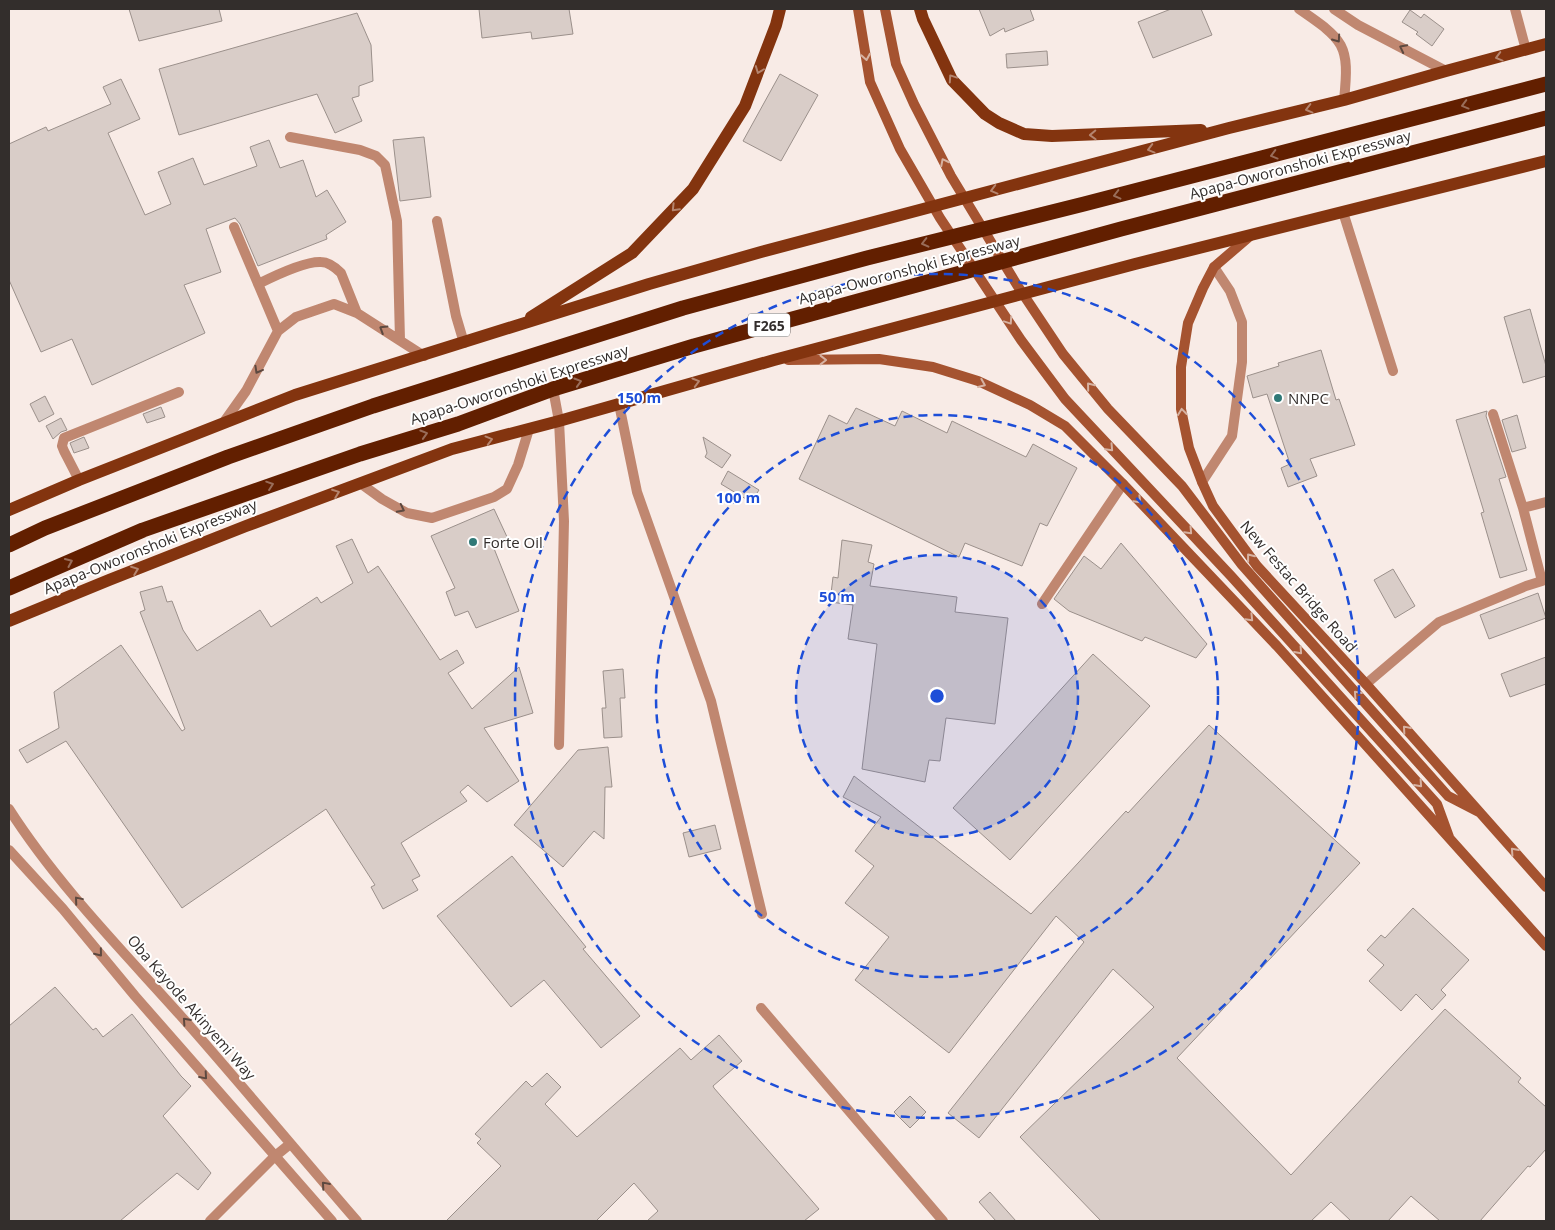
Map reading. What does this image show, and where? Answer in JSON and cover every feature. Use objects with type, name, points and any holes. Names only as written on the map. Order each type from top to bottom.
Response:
[{"type":"highway","name":"Apapa-Oworonshoki Expressway","points":[[9,545],[45,528],[273,441],[373,406],[683,308],[867,258],[1546,84]]},
{"type":"highway","name":"Apapa-Oworonshoki Expressway","points":[[9,588],[143,530],[360,454],[458,424],[553,389],[694,346],[902,288],[1546,118]]},
{"type":"main road","points":[[516,327],[632,253],[693,189],[745,106],[776,25],[780,9]]},
{"type":"main road","points":[[858,9],[870,82],[900,149],[940,218],[1021,340],[1065,399],[1231,576],[1438,804],[1449,837]]},
{"type":"main road","points":[[885,9],[896,64],[951,176],[1017,285],[1064,354],[1108,409],[1182,486],[1242,565],[1448,796],[1479,812]]},
{"type":"main road","points":[[920,9],[952,80],[985,114],[999,123],[1024,134],[1052,136],[1229,128]]},
{"type":"main road","points":[[10,507],[295,395],[649,284],[761,252],[1229,128],[1344,100],[1446,70],[1546,44]]},
{"type":"main road","name":"Apapa-Oworonshoki Expressway","points":[[9,621],[118,576],[452,449],[559,421],[774,360],[1254,233],[1546,161]]},
{"type":"main road","name":"New Festac Bridge Road","points":[[1254,233],[1214,267],[1188,323],[1181,367],[1181,409],[1189,448],[1202,482],[1213,506],[1257,566],[1366,684],[1546,887]]},
{"type":"main road","points":[[774,360],[879,360],[933,367],[978,381],[1030,405],[1065,426],[1123,484],[1277,646],[1546,946]]},
{"type":"street","points":[[1299,9],[1331,31],[1344,49],[1347,72],[1344,100]]},
{"type":"street","points":[[1334,9],[1358,25],[1446,70]]},
{"type":"street","points":[[1514,9],[1526,50]]},
{"type":"street","points":[[290,137],[360,150],[376,156],[384,166],[397,221],[400,340]]},
{"type":"street","points":[[1343,212],[1392,371]]},
{"type":"street","points":[[437,221],[456,316],[464,343]]},
{"type":"street","points":[[234,227],[278,331]]},
{"type":"street","points":[[258,284],[295,267],[321,262],[336,268],[341,273],[357,313]]},
{"type":"street","points":[[1202,482],[1232,436],[1242,362],[1242,322],[1230,291],[1214,267]]},
{"type":"street","points":[[224,422],[246,391],[278,331],[296,316],[334,304],[357,313],[424,356]]},
{"type":"street","points":[[553,389],[559,421],[564,521],[559,745]]},
{"type":"street","points":[[79,480],[62,446],[64,438],[180,392]]},
{"type":"street","points":[[619,404],[637,492],[711,701],[762,914]]},
{"type":"street","points":[[1366,684],[1439,622],[1542,581],[1523,508],[1493,414]]},
{"type":"street","points":[[360,483],[382,499],[407,513],[432,518],[494,497],[507,489],[518,466],[529,429]]},
{"type":"street","points":[[1042,604],[1123,484]]},
{"type":"street","points":[[1523,508],[1546,502]]},
{"type":"street","name":"Oba Kayode Akinyemi Way","points":[[9,809],[31,844],[79,901],[230,1071],[357,1221]]},
{"type":"street","points":[[9,850],[63,909],[134,996],[332,1221]]},
{"type":"street","points":[[761,1008],[943,1221]]},
{"type":"street","points":[[210,1221],[274,1157],[290,1144]]},
{"type":"building","points":[[129,9],[219,9],[222,21],[139,41]]},
{"type":"building","points":[[479,9],[569,9],[573,34],[532,39],[531,32],[482,38]]},
{"type":"building","points":[[979,9],[1030,9],[1034,20],[1005,32],[1004,28],[990,36]]},
{"type":"building","points":[[1171,9],[1201,9],[1212,35],[1153,58],[1138,22]]},
{"type":"building","points":[[1410,10],[1421,18],[1424,14],[1444,29],[1432,46],[1416,34],[1418,32],[1402,22]]},
{"type":"building","points":[[357,13],[371,45],[373,81],[359,86],[359,96],[352,98],[362,121],[335,133],[317,94],[179,135],[159,69]]},
{"type":"building","points":[[1047,51],[1048,65],[1007,68],[1006,54]]},
{"type":"building","points":[[780,74],[818,95],[781,161],[743,141]]},
{"type":"building","points":[[121,79],[140,119],[108,133],[145,215],[171,204],[158,172],[193,158],[204,185],[257,166],[250,147],[269,140],[280,168],[303,160],[316,197],[327,190],[346,222],[326,235],[327,239],[258,266],[240,224],[235,218],[206,229],[221,272],[184,285],[205,333],[92,385],[72,339],[41,352],[9,280],[9,144],[46,127],[48,131],[111,104],[103,87]]},
{"type":"building","points":[[424,137],[431,197],[400,201],[393,140]]},
{"type":"building","points":[[1530,309],[1546,366],[1546,376],[1523,383],[1504,317]]},
{"type":"building","points":[[1321,350],[1336,400],[1339,399],[1355,445],[1310,459],[1317,476],[1288,487],[1281,468],[1290,464],[1267,394],[1253,398],[1247,376],[1279,366],[1278,363]]},
{"type":"building","points":[[45,396],[54,414],[39,422],[30,404]]},
{"type":"building","points":[[161,407],[165,417],[147,423],[143,414]]},
{"type":"building","points":[[856,408],[895,426],[902,411],[947,433],[952,421],[1026,457],[1033,444],[1077,468],[1047,526],[1040,523],[1022,566],[965,543],[959,557],[799,479],[829,415],[847,424]]},
{"type":"building","points":[[1487,411],[1486,416],[1506,477],[1499,479],[1527,570],[1500,578],[1481,513],[1484,512],[1456,420]]},
{"type":"building","points":[[1517,415],[1526,448],[1512,452],[1502,420]]},
{"type":"building","points":[[61,418],[67,430],[61,432],[53,439],[46,426]]},
{"type":"building","points":[[84,437],[89,448],[74,453],[70,443]]},
{"type":"building","points":[[703,437],[731,455],[722,468],[705,457],[707,453]]},
{"type":"building","points":[[728,471],[759,490],[751,502],[721,484]]},
{"type":"building","points":[[494,509],[508,539],[493,546],[519,611],[476,628],[468,611],[455,616],[446,592],[455,588],[431,536]]},
{"type":"building","points":[[352,539],[368,573],[378,566],[440,660],[457,650],[464,663],[448,673],[472,709],[519,667],[533,713],[484,728],[519,781],[487,802],[468,785],[460,792],[467,801],[401,843],[420,876],[412,880],[418,890],[383,909],[371,887],[375,885],[326,809],[182,908],[66,741],[27,763],[19,750],[59,728],[54,692],[121,645],[182,731],[185,729],[140,612],[145,610],[140,592],[162,586],[167,602],[172,601],[183,630],[197,651],[260,610],[271,627],[317,597],[321,603],[353,583],[336,546]]},
{"type":"building","points":[[842,540],[872,545],[868,562],[874,564],[870,586],[957,597],[955,612],[1008,618],[995,724],[946,718],[940,761],[929,760],[925,782],[862,769],[877,644],[848,639],[853,605],[830,602],[833,577],[838,578]]},
{"type":"building","points":[[1121,543],[1207,644],[1196,658],[1145,637],[1142,641],[1069,611],[1054,599],[1084,556],[1101,569]]},
{"type":"building","points":[[1393,569],[1415,606],[1395,618],[1374,580]]},
{"type":"building","points":[[1538,593],[1546,618],[1489,639],[1480,615]]},
{"type":"building","points":[[1093,654],[1150,706],[1010,860],[953,808]]},
{"type":"building","points":[[1546,657],[1546,684],[1510,697],[1501,674]]},
{"type":"building","points":[[623,669],[625,698],[620,698],[622,737],[604,738],[602,708],[606,708],[603,671]]},
{"type":"building","points":[[1209,725],[1360,863],[1177,1058],[1291,1175],[1445,1009],[1521,1078],[1518,1082],[1546,1107],[1546,1149],[1530,1167],[1528,1166],[1480,1221],[1440,1221],[1411,1196],[1388,1221],[1351,1221],[1331,1202],[1311,1221],[1101,1221],[1020,1137],[1154,1007],[1113,969],[979,1138],[948,1113],[1084,942],[1056,916],[949,1053],[855,980],[889,937],[845,903],[874,866],[855,851],[881,817],[843,797],[854,776],[1031,914]]},
{"type":"building","points":[[608,747],[612,787],[605,787],[604,839],[594,831],[563,867],[514,825],[578,750]]},
{"type":"building","points":[[715,825],[721,849],[689,857],[683,833]]},
{"type":"building","points":[[512,856],[586,947],[583,949],[640,1016],[601,1048],[544,980],[511,1007],[437,916]]},
{"type":"building","points":[[1413,908],[1469,960],[1441,990],[1446,995],[1432,1010],[1416,994],[1401,1011],[1369,981],[1384,965],[1367,950],[1381,935],[1385,938]]},
{"type":"building","points":[[55,987],[93,1030],[96,1028],[103,1037],[132,1014],[191,1086],[163,1116],[211,1173],[198,1190],[177,1173],[120,1221],[9,1221],[9,1026]]},
{"type":"building","points":[[719,1035],[742,1061],[713,1086],[819,1209],[804,1221],[647,1221],[658,1211],[634,1183],[596,1221],[446,1221],[501,1166],[477,1143],[481,1139],[475,1134],[526,1081],[532,1087],[547,1073],[561,1087],[545,1104],[577,1137],[680,1048],[691,1060]]},
{"type":"building","points":[[910,1096],[926,1112],[910,1128],[894,1112]]},
{"type":"building","points":[[990,1192],[1016,1221],[996,1221],[979,1202]]},
{"type":"place","name":"NNPC","points":[[1278,398]]},
{"type":"place","name":"Forte Oil","points":[[473,542]]}]
